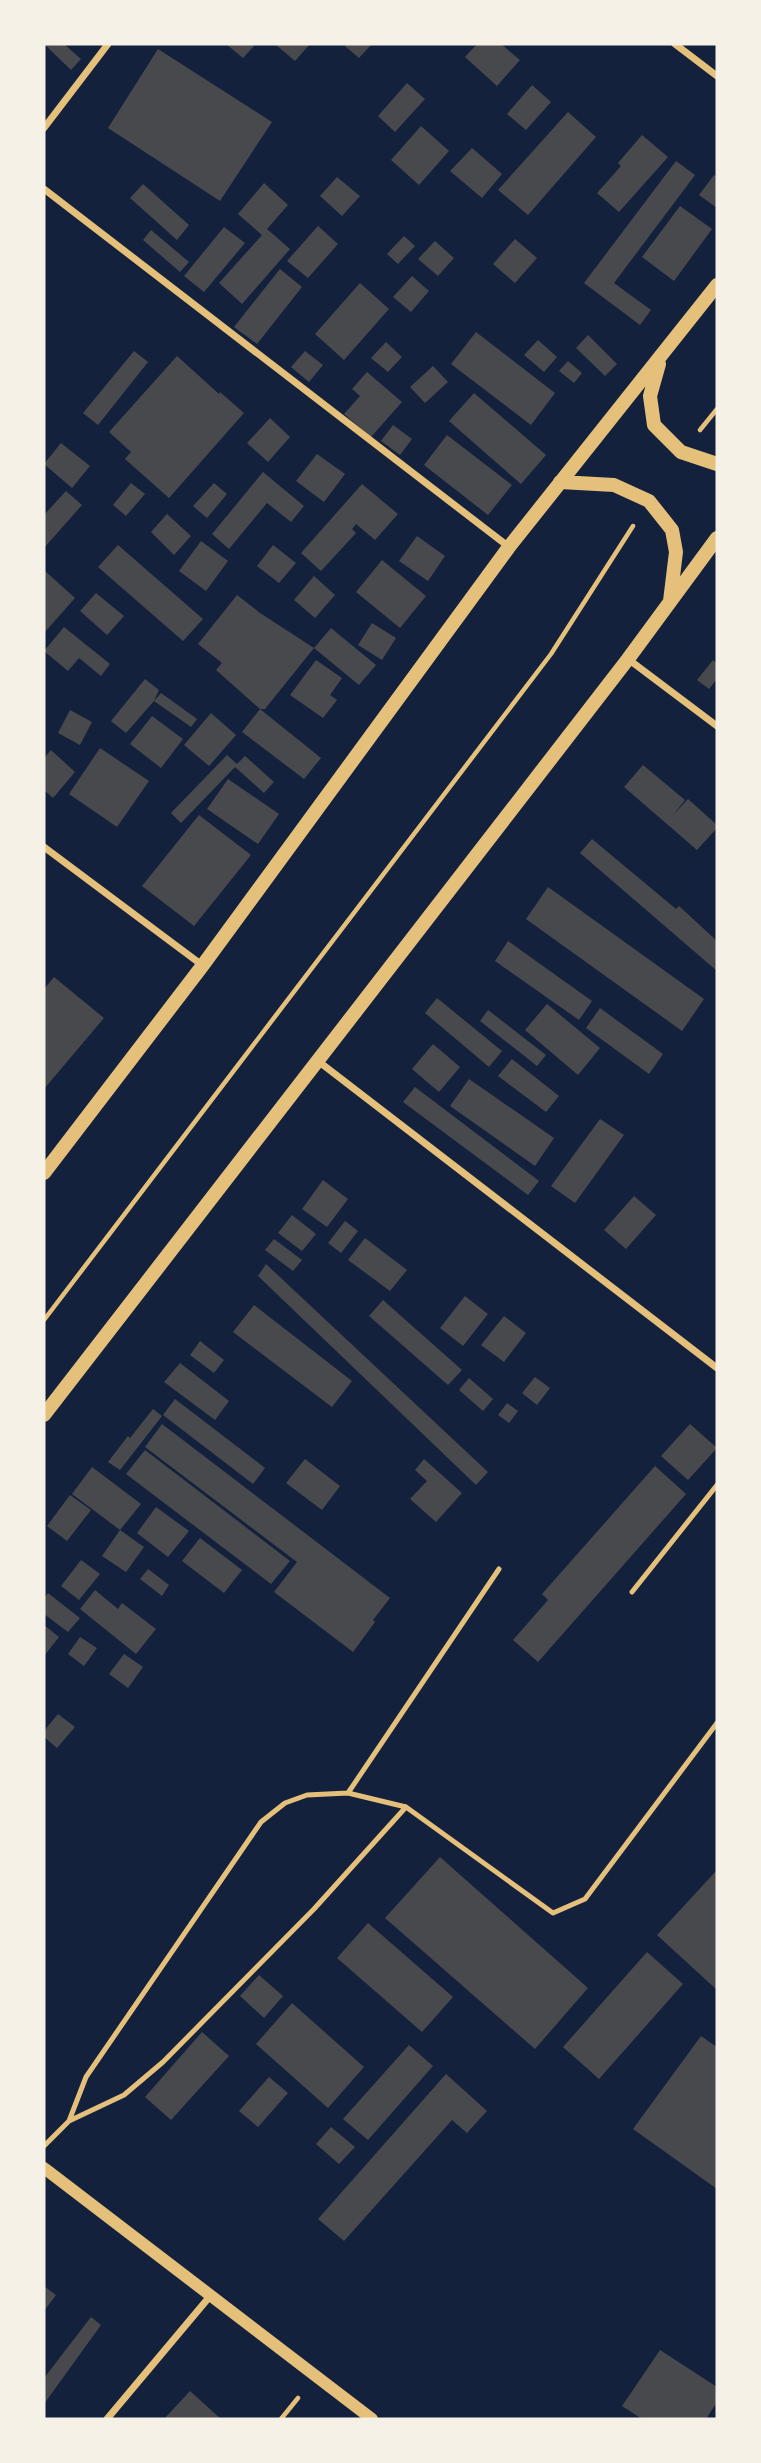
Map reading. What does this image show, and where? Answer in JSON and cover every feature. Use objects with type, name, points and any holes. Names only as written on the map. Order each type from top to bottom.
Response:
[{"type":"main road","points":[[44,1173],[203,965],[509,547],[717,285]]},
{"type":"main road","points":[[660,359],[650,396],[654,425],[681,453],[717,464]]},
{"type":"main road","points":[[560,482],[614,485],[649,501],[672,530],[676,552],[670,603]]},
{"type":"main road","points":[[44,1415],[628,659],[717,538]]},
{"type":"street","points":[[44,128],[107,44]]},
{"type":"street","points":[[675,44],[717,76]]},
{"type":"street","points":[[44,189],[509,547]]},
{"type":"street","points":[[628,659],[717,726]]},
{"type":"street","points":[[44,847],[203,965]]},
{"type":"street","points":[[318,1061],[717,1368]]},
{"type":"street","points":[[44,2168],[372,2419]]},
{"type":"street","points":[[107,2419],[211,2295]]},
{"type":"lane","points":[[632,1592],[717,1485]]},
{"type":"lane","points":[[348,1793],[499,1569]]},
{"type":"lane","points":[[69,2122],[86,2077],[261,1822],[285,1803],[307,1795],[348,1793],[406,1807],[553,1913],[584,1899],[717,1723]]},
{"type":"lane","points":[[44,2146],[69,2122],[124,2095],[163,2062],[314,1909],[406,1807]]},
{"type":"path","points":[[681,453],[717,409]]},
{"type":"path","points":[[44,1320],[551,654],[649,501]]},
{"type":"building","points":[[44,44],[64,44],[81,59],[71,70]]},
{"type":"building","points":[[226,44],[252,44],[254,46],[243,58]]},
{"type":"building","points":[[275,44],[310,44],[295,61]]},
{"type":"building","points":[[372,44],[359,58],[345,46]]},
{"type":"building","points":[[477,44],[501,44],[520,60],[497,86],[465,57]]},
{"type":"building","points":[[158,49],[272,122],[220,201],[108,128]]},
{"type":"building","points":[[407,83],[425,99],[395,132],[378,116]]},
{"type":"building","points":[[532,85],[551,102],[526,130],[507,114]]},
{"type":"building","points":[[568,112],[596,137],[528,215],[498,190]]},
{"type":"building","points":[[421,126],[449,151],[419,185],[391,160]]},
{"type":"building","points":[[642,135],[668,157],[619,212],[597,193],[621,166],[618,163]]},
{"type":"building","points":[[472,148],[502,174],[482,198],[450,171]]},
{"type":"building","points":[[676,161],[695,175],[614,283],[651,310],[640,325],[584,283]]},
{"type":"building","points":[[714,175],[717,177],[717,208],[699,195]]},
{"type":"building","points":[[337,177],[360,196],[342,216],[320,196]]},
{"type":"building","points":[[264,183],[288,205],[267,229],[290,249],[242,304],[219,283],[262,235],[238,214]]},
{"type":"building","points":[[143,184],[189,225],[177,240],[130,198]]},
{"type":"building","points":[[680,206],[712,229],[674,281],[642,257]]},
{"type":"building","points":[[318,226],[338,244],[308,278],[287,261]]},
{"type":"building","points":[[224,227],[245,243],[204,292],[184,276]]},
{"type":"building","points":[[151,230],[189,262],[180,272],[143,240]]},
{"type":"building","points":[[404,236],[415,246],[398,264],[387,254]]},
{"type":"building","points":[[515,239],[537,258],[515,283],[493,264]]},
{"type":"building","points":[[435,241],[454,258],[438,276],[418,259]]},
{"type":"building","points":[[280,269],[302,287],[257,344],[234,327]]},
{"type":"building","points":[[412,276],[429,291],[411,312],[393,297]]},
{"type":"building","points":[[360,283],[389,309],[344,360],[315,334]]},
{"type":"building","points":[[476,332],[555,393],[531,425],[451,364]]},
{"type":"building","points":[[588,335],[617,364],[605,376],[576,348]]},
{"type":"building","points":[[538,340],[557,357],[544,372],[524,355]]},
{"type":"building","points":[[386,342],[402,357],[388,372],[371,358]]},
{"type":"building","points":[[134,351],[148,362],[98,425],[83,413]]},
{"type":"building","points":[[305,351],[323,365],[309,382],[291,367]]},
{"type":"building","points":[[177,356],[244,413],[169,498],[125,459],[131,452],[109,432]]},
{"type":"building","points":[[568,361],[582,373],[574,383],[559,371]]},
{"type":"building","points":[[433,366],[448,382],[425,403],[410,387]]},
{"type":"building","points":[[367,372],[402,402],[371,437],[344,414],[360,396],[352,389]]},
{"type":"building","points":[[474,393],[546,455],[521,484],[449,421]]},
{"type":"building","points":[[270,418],[290,437],[268,462],[247,443]]},
{"type":"building","points":[[393,425],[412,439],[400,455],[381,441]]},
{"type":"building","points":[[447,435],[512,485],[488,515],[424,465]]},
{"type":"building","points":[[61,443],[90,466],[72,488],[44,464]]},
{"type":"building","points":[[317,454],[345,474],[324,502],[296,481]]},
{"type":"building","points":[[263,472],[304,506],[291,522],[267,503],[229,549],[212,534]]},
{"type":"building","points":[[131,483],[145,494],[126,516],[113,505]]},
{"type":"building","points":[[214,483],[227,494],[207,518],[193,506]]},
{"type":"building","points":[[362,484],[398,514],[375,540],[356,524],[352,529],[356,533],[321,571],[301,553]]},
{"type":"building","points":[[66,491],[82,505],[44,548],[44,515]]},
{"type":"building","points":[[167,514],[191,536],[174,555],[151,532]]},
{"type":"building","points":[[417,536],[445,556],[428,581],[399,561]]},
{"type":"building","points":[[201,541],[228,561],[206,591],[179,571]]},
{"type":"building","points":[[118,545],[203,619],[183,641],[98,567]]},
{"type":"building","points":[[273,545],[296,563],[279,583],[257,566]]},
{"type":"building","points":[[382,560],[426,596],[400,628],[356,592]]},
{"type":"building","points":[[44,570],[75,598],[44,633]]},
{"type":"building","points":[[314,576],[335,595],[315,618],[294,600]]},
{"type":"building","points":[[96,593],[124,616],[107,635],[80,611]]},
{"type":"building","points":[[237,595],[314,648],[265,709],[260,709],[216,670],[222,663],[198,644]]},
{"type":"building","points":[[372,623],[396,638],[382,660],[358,645]]},
{"type":"building","points":[[64,627],[110,664],[101,676],[79,658],[68,671],[44,651]]},
{"type":"building","points":[[331,628],[376,665],[359,685],[314,648]]},
{"type":"building","points":[[316,660],[342,678],[330,695],[337,700],[323,718],[290,695]]},
{"type":"building","points":[[713,660],[717,663],[717,679],[709,689],[697,680]]},
{"type":"building","points":[[145,679],[159,690],[154,701],[126,733],[111,721]]},
{"type":"building","points":[[161,693],[197,719],[191,727],[154,701]]},
{"type":"building","points":[[260,709],[321,758],[304,779],[242,732]]},
{"type":"building","points":[[70,710],[92,722],[80,745],[58,733]]},
{"type":"building","points":[[211,713],[236,735],[209,766],[184,745]]},
{"type":"building","points":[[152,716],[183,739],[161,768],[130,744]]},
{"type":"building","points":[[100,748],[149,781],[117,827],[69,794]]},
{"type":"building","points":[[51,750],[75,772],[53,798],[44,790],[44,758]]},
{"type":"building","points":[[227,755],[237,764],[245,756],[274,782],[264,793],[235,767],[181,823],[171,813]]},
{"type":"building","points":[[643,765],[685,800],[673,815],[688,799],[717,825],[697,850],[624,787]]},
{"type":"building","points":[[228,779],[279,814],[258,844],[207,809]]},
{"type":"building","points":[[199,815],[251,855],[194,926],[142,886]]},
{"type":"building","points":[[592,839],[676,909],[679,906],[717,941],[717,971],[580,853]]},
{"type":"building","points":[[548,887],[704,999],[682,1031],[526,919]]},
{"type":"building","points":[[508,941],[592,1001],[579,1020],[495,961]]},
{"type":"building","points":[[54,977],[104,1018],[44,1089],[44,989]]},
{"type":"building","points":[[437,998],[502,1051],[489,1067],[425,1013]]},
{"type":"building","points":[[547,1004],[600,1048],[578,1075],[525,1030]]},
{"type":"building","points":[[600,1008],[663,1054],[649,1074],[586,1028]]},
{"type":"building","points":[[488,1010],[546,1055],[537,1066],[480,1021]]},
{"type":"building","points":[[433,1044],[460,1067],[439,1092],[412,1069]]},
{"type":"building","points":[[512,1059],[559,1096],[546,1112],[498,1076]]},
{"type":"building","points":[[469,1079],[554,1138],[535,1166],[450,1106]]},
{"type":"building","points":[[415,1087],[539,1181],[528,1195],[403,1102]]},
{"type":"building","points":[[600,1119],[624,1135],[575,1203],[551,1186]]},
{"type":"building","points":[[323,1180],[348,1199],[327,1227],[302,1209]]},
{"type":"building","points":[[634,1196],[656,1215],[626,1249],[604,1230]]},
{"type":"building","points":[[292,1215],[316,1234],[302,1251],[278,1233]]},
{"type":"building","points":[[345,1221],[358,1231],[341,1253],[328,1243]]},
{"type":"building","points":[[365,1238],[407,1270],[390,1291],[348,1260]]},
{"type":"building","points":[[274,1239],[302,1260],[293,1271],[265,1250]]},
{"type":"building","points":[[266,1264],[488,1472],[476,1485],[258,1276]]},
{"type":"building","points":[[465,1296],[488,1314],[463,1346],[440,1328]]},
{"type":"building","points":[[383,1300],[462,1370],[448,1385],[369,1316]]},
{"type":"building","points":[[254,1305],[352,1381],[332,1407],[233,1332]]},
{"type":"building","points":[[504,1316],[526,1333],[504,1362],[481,1345]]},
{"type":"building","points":[[200,1341],[224,1360],[214,1373],[190,1355]]},
{"type":"building","points":[[180,1363],[229,1401],[215,1420],[164,1382]]},
{"type":"building","points":[[535,1377],[550,1388],[537,1405],[522,1393]]},
{"type":"building","points":[[469,1378],[493,1399],[483,1411],[459,1390]]},
{"type":"building","points":[[175,1399],[265,1468],[253,1484],[163,1415]]},
{"type":"building","points":[[507,1403],[518,1411],[509,1423],[498,1415]]},
{"type":"building","points":[[153,1409],[162,1416],[120,1470],[108,1462],[128,1436],[130,1438]]},
{"type":"building","points":[[162,1424],[390,1598],[353,1652],[274,1592],[297,1562],[145,1447]]},
{"type":"building","points":[[690,1424],[717,1448],[688,1480],[661,1456]]},
{"type":"building","points":[[145,1450],[290,1561],[271,1584],[126,1474]]},
{"type":"building","points":[[305,1459],[340,1486],[322,1510],[286,1483]]},
{"type":"building","points":[[424,1459],[462,1493],[436,1522],[410,1499],[427,1481],[415,1470]]},
{"type":"building","points":[[655,1466],[686,1494],[538,1662],[513,1640],[548,1600],[542,1594]]},
{"type":"building","points":[[92,1467],[141,1504],[120,1530],[72,1494]]},
{"type":"building","points":[[70,1495],[91,1510],[67,1541],[47,1526]]},
{"type":"building","points":[[156,1507],[189,1531],[168,1557],[137,1533]]},
{"type":"building","points":[[120,1530],[144,1547],[126,1572],[102,1556]]},
{"type":"building","points":[[200,1538],[242,1570],[224,1593],[182,1561]]},
{"type":"building","points":[[81,1560],[100,1574],[79,1600],[61,1586]]},
{"type":"building","points":[[148,1569],[169,1585],[162,1596],[140,1579]]},
{"type":"building","points":[[95,1590],[118,1609],[122,1603],[156,1629],[136,1654],[80,1609]]},
{"type":"building","points":[[48,1593],[80,1618],[68,1632],[44,1614],[44,1598]]},
{"type":"building","points":[[44,1625],[59,1637],[44,1656]]},
{"type":"building","points":[[80,1637],[97,1648],[84,1666],[68,1654]]},
{"type":"building","points":[[124,1654],[143,1667],[128,1688],[109,1674]]},
{"type":"building","points":[[58,1714],[75,1727],[57,1748],[44,1737],[44,1731]]},
{"type":"building","points":[[440,1857],[588,1988],[535,2049],[385,1918]]},
{"type":"building","points":[[717,1870],[717,1990],[657,1935]]},
{"type":"building","points":[[368,1923],[453,1997],[422,2032],[337,1958]]},
{"type":"building","points":[[647,1952],[683,1984],[599,2079],[563,2047]]},
{"type":"building","points":[[259,1975],[283,1996],[264,2018],[240,1996]]},
{"type":"building","points":[[292,2003],[364,2067],[328,2108],[256,2044]]},
{"type":"building","points":[[202,2032],[229,2056],[171,2120],[145,2097]]},
{"type":"building","points":[[701,2036],[717,2047],[717,2189],[633,2129]]},
{"type":"building","points":[[409,2045],[433,2066],[368,2140],[343,2119]]},
{"type":"building","points":[[446,2074],[487,2111],[467,2133],[452,2120],[344,2241],[318,2219]]},
{"type":"building","points":[[269,2077],[288,2093],[258,2127],[239,2111]]},
{"type":"building","points":[[331,2127],[355,2147],[339,2164],[316,2144]]},
{"type":"building","points":[[44,2286],[56,2295],[44,2311]]},
{"type":"building","points":[[91,2317],[101,2325],[44,2404],[44,2378]]},
{"type":"building","points":[[660,2350],[717,2387],[717,2402],[706,2419],[642,2419],[622,2406]]},
{"type":"building","points":[[190,2391],[221,2419],[164,2419]]}]
